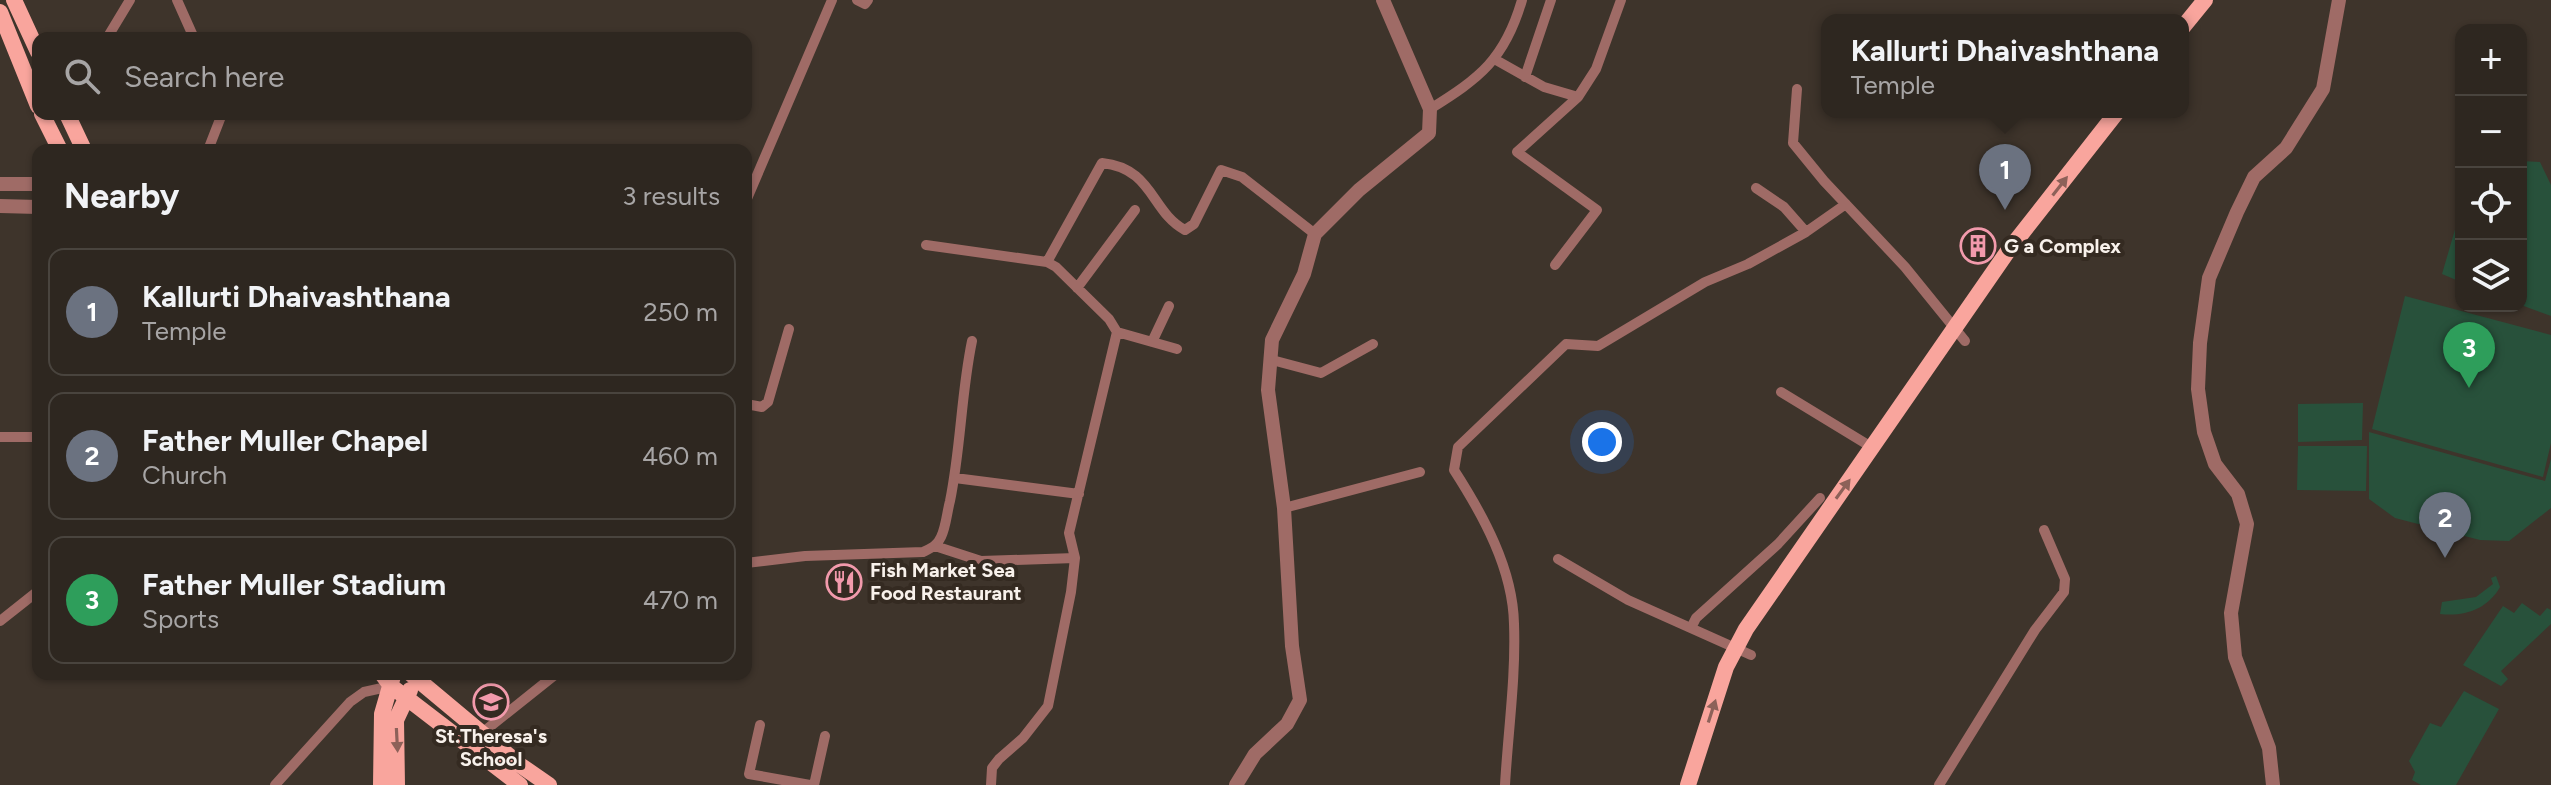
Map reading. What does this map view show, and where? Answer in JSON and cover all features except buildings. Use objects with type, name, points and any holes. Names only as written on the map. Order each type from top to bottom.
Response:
[{"type":"main road","points":[[14,0],[32,39]]},
{"type":"main road","points":[[2189,20],[2205,0]]},
{"type":"main road","points":[[0,12],[32,91]]},
{"type":"main road","points":[[1688,785],[1735,646],[2008,251],[2112,118]]},
{"type":"main road","points":[[45,120],[57,144]]},
{"type":"main road","points":[[70,120],[81,144]]},
{"type":"main road","points":[[381,785],[382,714],[389,680]]},
{"type":"main road","points":[[391,680],[406,698],[520,785]]},
{"type":"main road","points":[[397,785],[396,720],[413,680]]},
{"type":"main road","points":[[419,680],[549,785]]},
{"type":"street","points":[[111,32],[130,0]]},
{"type":"street","points":[[177,0],[191,32]]},
{"type":"street","points":[[752,187],[832,0]]},
{"type":"street","points":[[857,0],[865,4],[868,0]]},
{"type":"street","points":[[1236,785],[1255,754],[1287,724],[1300,700],[1284,508],[1268,390],[1272,340],[1304,274],[1315,234],[1359,190],[1429,133],[1430,109],[1383,0]]},
{"type":"street","points":[[1430,109],[1475,81],[1496,60],[1515,25],[1522,0]]},
{"type":"street","points":[[1525,77],[1551,0]]},
{"type":"street","points":[[1555,265],[1597,210],[1517,152],[1578,97],[1596,69],[1621,0]]},
{"type":"street","points":[[2337,26],[2339,0]]},
{"type":"street","points":[[2273,785],[2269,748],[2235,657],[2231,613],[2247,524],[2238,494],[2215,464],[2204,432],[2198,389],[2200,343],[2209,278],[2237,212],[2254,177],[2286,148],[2314,108],[2323,89],[2346,0]]},
{"type":"street","points":[[1496,60],[1525,77],[1578,97]]},
{"type":"street","points":[[1797,89],[1793,143],[1905,267],[1965,341]]},
{"type":"street","points":[[210,144],[220,120]]},
{"type":"street","points":[[1047,262],[1102,163],[1132,172],[1185,230],[1194,224],[1221,170],[1242,177],[1315,234]]},
{"type":"street","points":[[0,184],[32,184]]},
{"type":"street","points":[[1756,188],[1784,207],[1806,232]]},
{"type":"street","points":[[1505,785],[1514,623],[1507,582],[1492,540],[1480,510],[1454,470],[1458,447],[1566,344],[1598,346],[1705,282],[1748,264],[1806,232],[1846,204]]},
{"type":"street","points":[[0,206],[32,207]]},
{"type":"street","points":[[1077,288],[1135,210]]},
{"type":"street","points":[[926,245],[1047,262],[1109,319],[1117,332],[1177,349]]},
{"type":"street","points":[[1152,342],[1169,306]]},
{"type":"street","points":[[752,405],[762,407],[768,402],[789,329]]},
{"type":"street","points":[[991,785],[992,768],[1023,738],[1048,706],[1056,656],[1064,642],[1075,558],[1069,533],[1117,332]]},
{"type":"street","points":[[752,562],[805,556],[923,552],[935,546],[942,536],[955,478],[964,415],[964,379],[972,341]]},
{"type":"street","points":[[1272,360],[1321,373],[1373,344]]},
{"type":"street","points":[[1781,392],[1873,448]]},
{"type":"street","points":[[0,437],[32,437]]},
{"type":"street","points":[[1284,508],[1420,472]]},
{"type":"street","points":[[955,478],[1079,494]]},
{"type":"street","points":[[1691,628],[1696,618],[1778,544],[1820,498]]},
{"type":"street","points":[[1939,785],[2035,630],[2064,592],[2065,579],[2044,530]]},
{"type":"street","points":[[935,546],[981,561],[1075,558]]},
{"type":"street","points":[[1558,559],[1628,600],[1751,655]]},
{"type":"street","points":[[0,621],[32,596]]},
{"type":"street","points":[[275,785],[350,702],[385,680]]},
{"type":"street","points":[[482,733],[548,680]]},
{"type":"street","points":[[760,725],[749,774],[812,785],[825,736]]},
{"type":"green space","points":[[2527,161],[2540,162],[2551,185],[2551,316],[2527,307]]},
{"type":"green space","points":[[2455,230],[2455,279],[2442,274]]},
{"type":"green space","points":[[2405,296],[2455,309],[2455,312],[2551,335],[2551,443],[2543,477],[2372,429]]},
{"type":"green space","points":[[2363,403],[2362,440],[2298,442],[2298,404]]},
{"type":"green space","points":[[2369,432],[2545,481],[2551,459],[2551,508],[2509,541],[2480,540],[2395,518],[2369,499]]},
{"type":"green space","points":[[2298,446],[2367,446],[2366,491],[2297,490]]},
{"type":"green space","points":[[2496,576],[2500,587],[2482,606],[2466,613],[2440,614],[2442,602],[2476,597],[2493,584],[2491,578]]},
{"type":"green space","points":[[2522,603],[2540,616],[2547,608],[2551,610],[2551,624],[2501,671],[2508,679],[2501,686],[2463,665],[2503,606],[2514,613]]},
{"type":"green space","points":[[2464,691],[2499,709],[2456,785],[2421,785],[2412,780],[2415,772],[2409,761],[2430,723],[2441,727]]},
{"type":"place","name":"Kallurti Dhaivashthana","points":[[2005,210]]},
{"type":"place","name":"G a Complex","points":[[1978,246]]},
{"type":"place","name":"Father Muller Stadium","points":[[2469,388]]},
{"type":"place","name":"Father Muller Chapel","points":[[2445,558]]},
{"type":"place","name":"Fish Market Sea Food Restaurant","points":[[844,582]]},
{"type":"place","name":"St.Theresa's School","points":[[491,702]]}]
